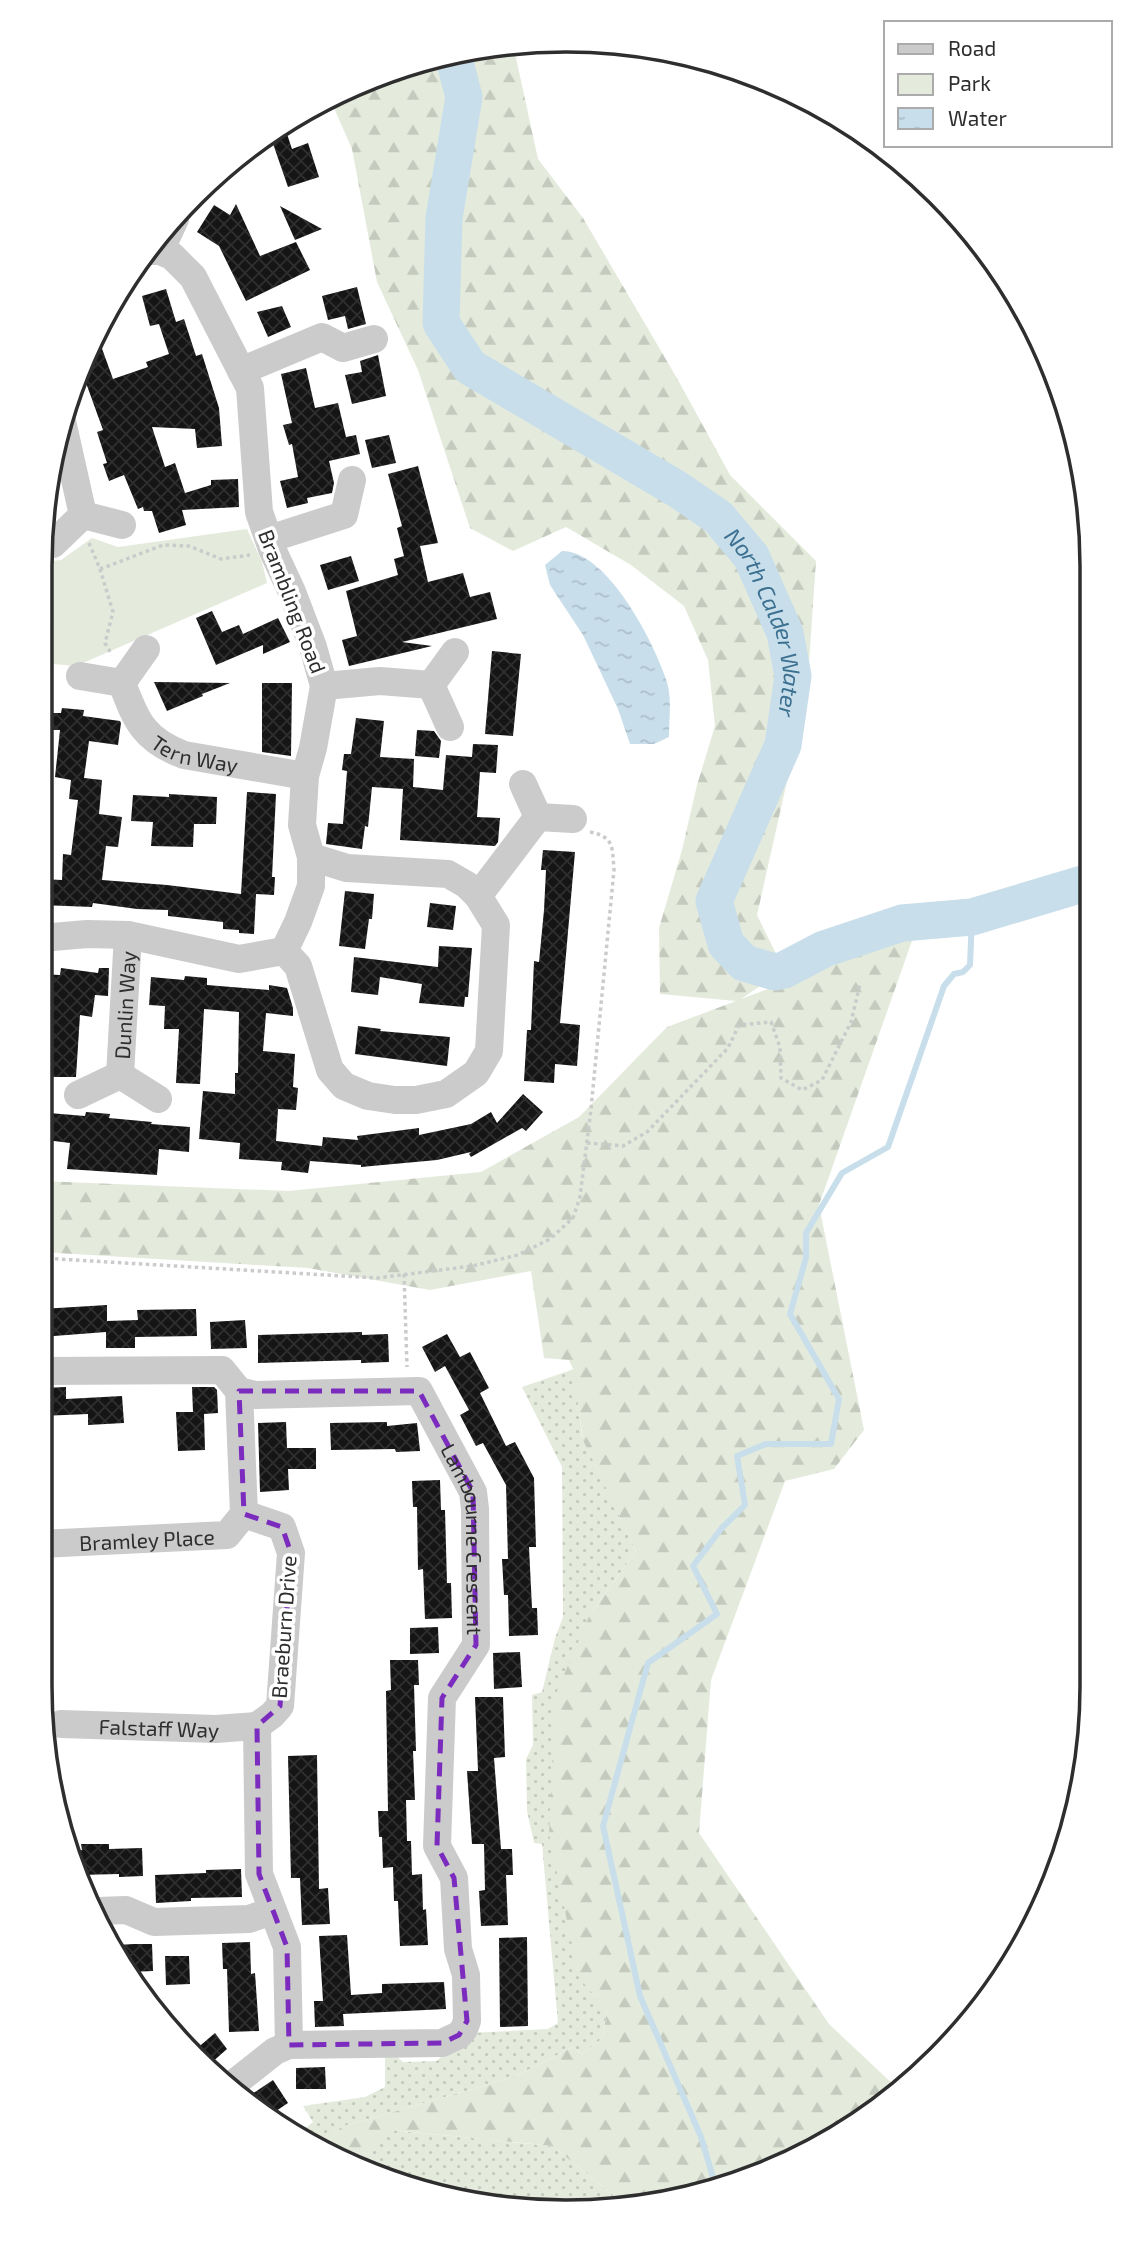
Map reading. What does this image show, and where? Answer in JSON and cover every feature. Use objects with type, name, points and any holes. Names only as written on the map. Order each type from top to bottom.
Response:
[{"type":"street","name":"Brambling Road","points":[[160,253],[172,256],[193,277],[250,388],[259,512],[313,647],[324,686],[313,748],[304,776],[302,825],[311,857],[311,886],[284,951]]},
{"type":"street","points":[[241,371],[322,337],[343,348],[374,339]]},
{"type":"street","points":[[67,444],[83,515]]},
{"type":"street","points":[[270,544],[344,515],[352,481]]},
{"type":"street","points":[[83,515],[122,525]]},
{"type":"street","points":[[53,544],[83,515]]},
{"type":"street","points":[[80,676],[122,683],[146,649]]},
{"type":"street","points":[[431,685],[455,652]]},
{"type":"street","points":[[324,686],[380,681],[431,685]]},
{"type":"street","name":"Tern Way","points":[[122,683],[131,708],[150,737],[169,749],[184,755],[304,776]]},
{"type":"street","points":[[431,685],[450,727]]},
{"type":"street","points":[[523,784],[538,817]]},
{"type":"street","points":[[478,896],[538,817]]},
{"type":"street","points":[[538,817],[573,819]]},
{"type":"street","points":[[52,937],[87,934],[128,935],[239,959],[284,951],[298,966],[330,1070],[344,1086],[368,1096],[395,1100],[416,1100],[446,1094],[476,1073],[489,1051],[496,925],[478,896],[467,885],[448,874],[347,868],[311,857]]},
{"type":"street","name":"Dunlin Way","points":[[120,1075],[128,935]]},
{"type":"street","name":"Dunlin Way","points":[[78,1095],[120,1075]]},
{"type":"street","name":"Dunlin Way","points":[[120,1075],[158,1099]]},
{"type":"street","points":[[52,1371],[222,1370],[239,1391],[244,1514]]},
{"type":"street","points":[[239,1391],[255,1395],[407,1390]]},
{"type":"street","name":"Lambourne Crescent","points":[[289,2045],[442,2043],[459,2035],[467,2021],[466,1975],[458,1949],[454,1878],[437,1846],[442,1698],[477,1645],[474,1499],[470,1485],[419,1391],[407,1390]]},
{"type":"street","name":"Braeburn Drive","points":[[244,1514],[282,1527],[292,1553],[280,1706],[257,1726],[259,1874],[286,1947],[289,2045]]},
{"type":"street","name":"Bramley Place","points":[[52,1543],[227,1535],[244,1514]]},
{"type":"street","name":"Falstaff Way","points":[[61,1724],[216,1729],[257,1726]]},
{"type":"street","points":[[105,1911],[126,1910],[154,1922],[249,1919],[272,1911]]},
{"type":"street","points":[[237,2081],[275,2051],[289,2045]]},
{"type":"path","points":[[83,515],[85,532],[113,612],[105,643],[117,665],[122,683]]},
{"type":"path","points":[[100,569],[163,545],[189,546],[221,559],[244,557],[270,544]]},
{"type":"path","points":[[52,1259],[377,1278],[472,1266],[518,1255],[550,1240],[573,1218],[580,1197],[614,870],[611,844],[604,835],[571,828],[573,819]]},
{"type":"path","points":[[587,1143],[623,1146],[647,1132],[728,1048],[739,1024],[771,1023],[780,1047],[781,1078],[802,1090],[822,1080],[851,1022],[860,984]]},
{"type":"path","points":[[404,1273],[407,1390]]},
{"type":"highlighted area","points":[[239,1391],[419,1391],[473,1492],[476,1645],[442,1698],[437,1846],[454,1878],[467,2021],[459,2035],[442,2043],[289,2045],[287,1947],[259,1874],[257,1726],[280,1706],[291,1553],[282,1527],[244,1514]]},
{"type":"green space","points":[[516,56],[538,159],[583,218],[730,475],[816,561],[807,692],[757,915],[784,970],[741,999],[914,935],[819,1205],[864,1430],[834,1469],[785,1481],[711,1680],[699,1833],[829,2024],[892,2083],[824,2132],[763,2161],[700,2183],[634,2196],[617,2198],[552,2146],[392,2130],[362,2157],[328,2141],[341,2127],[514,2077],[573,2047],[582,2054],[603,2038],[607,2010],[579,1978],[549,1834],[555,1696],[590,1614],[636,1551],[583,1440],[573,1369],[569,1360],[544,1358],[531,1271],[430,1290],[308,1268],[52,1253],[52,1181],[288,1191],[481,1172],[579,1117],[667,1027],[736,1001],[660,994],[659,928],[715,726],[708,660],[684,606],[631,565],[566,527],[513,551],[470,528],[418,370],[377,282],[352,149],[334,108],[370,92],[433,70],[466,62]]},
{"type":"green space","points":[[247,529],[262,562],[267,583],[76,666],[52,664],[52,561],[61,560],[92,538],[118,547]]},
{"type":"green space","points":[[574,1369],[582,1436],[636,1551],[590,1614],[579,1977],[607,2010],[603,2038],[582,2054],[573,2047],[514,2077],[341,2127],[328,2141],[304,2129],[313,2122],[303,2106],[365,2097],[385,2087],[385,2052],[392,2052],[403,2062],[437,2061],[470,2033],[548,2029],[558,2023],[542,1844],[534,1843],[527,1811],[526,1759],[533,1745],[532,1695],[542,1692],[563,1617],[562,1467],[522,1387]]},
{"type":"green space","points":[[391,2130],[552,2146],[617,2198],[533,2199],[466,2191],[401,2173],[362,2157]]},
{"type":"water","points":[[562,551],[579,555],[596,566],[612,582],[641,624],[661,665],[669,689],[669,737],[654,744],[630,744],[618,709],[583,635],[550,585],[545,565]]},
{"type":"building","points":[[287,135],[292,149],[308,143],[319,177],[288,187],[273,145]]},
{"type":"building","points":[[236,204],[260,256],[296,242],[310,270],[246,301],[219,246],[197,232],[214,205],[230,215]]},
{"type":"building","points":[[280,206],[322,229],[295,240]]},
{"type":"building","points":[[357,287],[366,324],[348,329],[345,316],[328,320],[322,296]]},
{"type":"building","points":[[166,289],[176,322],[184,319],[196,356],[202,354],[219,408],[222,446],[197,448],[195,429],[152,427],[165,467],[175,463],[185,493],[211,485],[211,480],[238,479],[239,507],[182,510],[186,525],[159,533],[152,511],[144,511],[143,507],[138,509],[124,475],[109,481],[103,464],[107,463],[97,432],[103,430],[86,384],[102,348],[113,379],[148,367],[146,362],[169,354],[159,324],[150,326],[142,296]]},
{"type":"building","points":[[282,306],[291,327],[268,337],[257,312]]},
{"type":"building","points":[[378,355],[386,396],[352,404],[345,375],[362,372],[360,361]]},
{"type":"building","points":[[306,368],[315,408],[338,403],[346,437],[356,435],[360,454],[329,461],[334,483],[332,493],[307,498],[308,503],[287,508],[280,481],[298,477],[292,444],[289,445],[283,425],[292,423],[281,374]]},
{"type":"building","points":[[389,435],[396,463],[372,468],[365,440]]},
{"type":"building","points":[[418,466],[438,543],[420,546],[428,582],[463,573],[470,597],[490,592],[497,619],[402,642],[432,646],[349,666],[342,640],[357,636],[346,591],[398,575],[394,559],[404,556],[397,528],[402,526],[388,474]]},
{"type":"building","points":[[351,556],[359,581],[328,590],[320,565]]},
{"type":"building","points":[[212,611],[222,632],[239,625],[243,634],[278,618],[290,642],[263,654],[263,645],[216,665],[196,618]]},
{"type":"building","points":[[492,651],[521,654],[513,736],[485,734]]},
{"type":"building","points":[[154,682],[230,683],[167,711]]},
{"type":"building","points":[[262,683],[292,683],[291,756],[262,752]]},
{"type":"building","points":[[62,708],[84,710],[83,716],[121,723],[118,745],[89,741],[84,778],[102,780],[99,814],[122,817],[118,847],[106,846],[102,880],[241,894],[247,792],[276,794],[272,877],[275,877],[274,895],[256,894],[254,934],[223,929],[223,922],[168,916],[168,910],[93,903],[92,907],[52,905],[52,880],[62,880],[63,854],[71,855],[78,800],[69,799],[71,780],[55,777],[60,730],[52,730],[52,713],[61,713]]},
{"type":"building","points":[[356,718],[384,721],[380,757],[414,759],[413,787],[443,790],[446,755],[472,757],[473,744],[498,745],[496,773],[480,772],[477,817],[500,818],[498,842],[495,846],[400,840],[403,789],[372,787],[368,827],[365,826],[362,849],[326,844],[328,823],[343,824],[347,771],[342,770],[344,754],[351,754]]},
{"type":"building","points":[[417,730],[434,731],[441,741],[439,758],[415,756]]},
{"type":"building","points":[[169,794],[217,797],[216,824],[194,824],[193,847],[151,846],[153,822],[131,821],[133,795],[169,797]]},
{"type":"building","points":[[543,850],[575,852],[560,1023],[580,1025],[577,1066],[555,1064],[554,1083],[524,1081],[527,1030],[531,1030],[534,961],[539,962],[544,910],[546,870],[541,870]]},
{"type":"building","points":[[345,891],[374,894],[365,949],[339,946]]},
{"type":"building","points":[[430,903],[456,906],[453,930],[427,927]]},
{"type":"building","points":[[439,946],[472,948],[468,997],[465,997],[464,1007],[419,1003],[422,984],[380,977],[378,995],[351,992],[354,957],[438,967]]},
{"type":"building","points":[[61,968],[98,973],[99,968],[109,968],[108,996],[95,995],[92,1017],[80,1015],[76,1077],[52,1077],[52,975],[60,975]]},
{"type":"building","points":[[185,976],[207,978],[207,985],[269,990],[269,985],[287,988],[293,1016],[266,1013],[263,1051],[295,1054],[293,1087],[298,1088],[296,1110],[278,1109],[276,1141],[322,1146],[323,1137],[358,1140],[357,1136],[419,1128],[419,1135],[471,1124],[491,1112],[497,1123],[523,1094],[543,1112],[526,1131],[522,1128],[471,1157],[471,1152],[437,1160],[361,1167],[310,1161],[308,1173],[281,1170],[282,1162],[239,1159],[240,1143],[199,1139],[203,1091],[235,1094],[239,1012],[204,1009],[200,1084],[176,1083],[179,1029],[164,1029],[165,1006],[149,1005],[151,977],[184,980]]},
{"type":"building","points":[[358,1026],[381,1029],[380,1031],[450,1037],[447,1066],[355,1054]]},
{"type":"building","points":[[86,1112],[110,1114],[109,1118],[190,1127],[189,1152],[159,1149],[157,1175],[67,1169],[70,1143],[52,1141],[52,1113],[85,1116]]},
{"type":"building","points":[[107,1305],[107,1321],[138,1320],[137,1310],[196,1309],[197,1336],[135,1337],[135,1348],[106,1348],[106,1332],[52,1336],[52,1308]]},
{"type":"building","points":[[245,1320],[247,1348],[211,1349],[210,1322]]},
{"type":"building","points":[[362,1332],[362,1335],[388,1334],[389,1362],[361,1363],[361,1360],[258,1363],[258,1335]]},
{"type":"building","points":[[447,1334],[460,1357],[470,1352],[489,1388],[480,1393],[506,1446],[515,1442],[534,1478],[536,1547],[529,1547],[532,1608],[537,1608],[538,1635],[509,1636],[508,1595],[504,1595],[502,1559],[508,1559],[506,1485],[483,1443],[476,1446],[460,1415],[469,1410],[445,1366],[435,1372],[422,1347]]},
{"type":"building","points":[[66,1387],[66,1399],[122,1396],[124,1423],[88,1425],[88,1414],[52,1416],[52,1388]]},
{"type":"building","points":[[192,1387],[214,1387],[217,1390],[218,1413],[204,1414],[205,1450],[178,1451],[176,1412],[193,1412]]},
{"type":"building","points":[[286,1422],[287,1448],[316,1448],[316,1469],[288,1469],[289,1490],[260,1492],[258,1423]]},
{"type":"building","points":[[387,1422],[387,1426],[417,1423],[420,1451],[331,1450],[330,1423]]},
{"type":"building","points":[[440,1480],[441,1510],[445,1510],[447,1583],[451,1583],[452,1618],[425,1619],[423,1569],[418,1570],[417,1507],[413,1507],[412,1481]]},
{"type":"building","points":[[438,1627],[439,1653],[410,1654],[410,1628]]},
{"type":"building","points":[[520,1652],[522,1687],[494,1689],[493,1653]]},
{"type":"building","points":[[390,1660],[418,1660],[419,1685],[414,1685],[415,1800],[406,1800],[407,1841],[411,1841],[412,1875],[422,1874],[428,1945],[400,1946],[393,1867],[383,1868],[378,1811],[388,1811],[386,1691],[391,1690]]},
{"type":"building","points":[[475,1697],[503,1697],[505,1757],[494,1758],[501,1849],[512,1849],[513,1875],[506,1875],[508,1925],[481,1926],[479,1891],[485,1890],[484,1844],[472,1844],[467,1771],[478,1771]]},
{"type":"building","points":[[317,1755],[319,1889],[328,1888],[330,1924],[302,1925],[300,1878],[291,1878],[288,1756]]},
{"type":"building","points":[[81,1844],[109,1844],[109,1849],[142,1848],[143,1876],[89,1875],[79,1850],[82,1850]]},
{"type":"building","points":[[241,1869],[242,1897],[191,1898],[191,1901],[156,1903],[155,1875]]},
{"type":"building","points":[[347,1935],[351,1995],[382,1993],[382,1984],[444,1982],[446,2009],[343,2014],[344,2026],[315,2027],[314,2001],[323,2001],[319,1936]]},
{"type":"building","points":[[527,1937],[528,2026],[500,2027],[499,1938]]},
{"type":"building","points":[[250,1942],[251,1974],[255,1973],[259,2031],[229,2032],[227,1969],[223,1969],[222,1943]]},
{"type":"building","points":[[152,1944],[153,1971],[139,1972],[122,1945]]},
{"type":"building","points":[[165,1956],[189,1956],[190,1984],[166,1985]]},
{"type":"building","points":[[215,2033],[227,2049],[214,2060],[199,2046]]},
{"type":"building","points":[[325,2067],[326,2089],[296,2089],[296,2068]]},
{"type":"building","points":[[273,2080],[288,2103],[276,2111],[253,2093]]},
{"type":"waterway","name":"North Calder Water","points":[[456,65],[464,97],[444,218],[441,323],[470,367],[677,489],[718,517],[751,556],[785,633],[793,676],[783,745],[714,901],[726,944],[744,963],[775,972],[824,949],[902,923],[972,917],[1080,885]]},
{"type":"waterway","points":[[713,2179],[701,2137],[640,1996],[603,1826],[648,1663],[717,1614],[693,1566],[721,1529],[745,1505],[737,1456],[766,1444],[831,1444],[839,1399],[790,1314],[806,1258],[806,1233],[842,1173],[888,1147],[944,986],[954,974],[963,972],[970,965],[972,917]]}]
